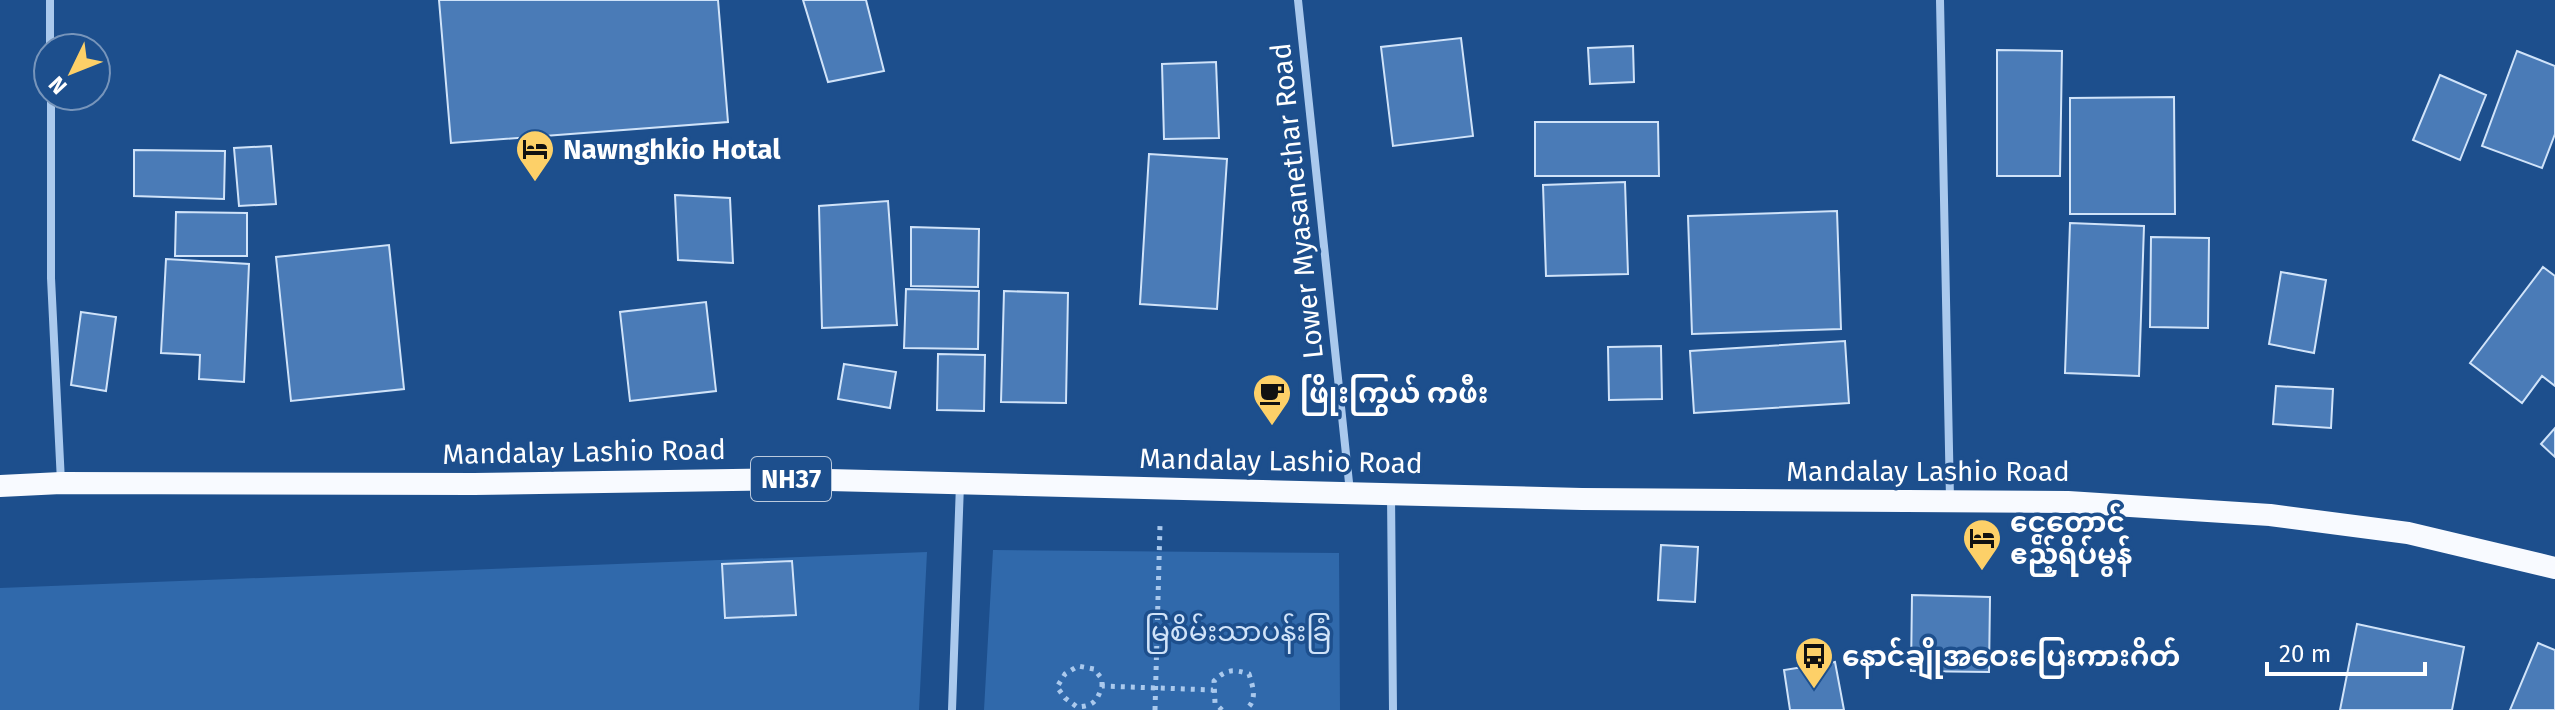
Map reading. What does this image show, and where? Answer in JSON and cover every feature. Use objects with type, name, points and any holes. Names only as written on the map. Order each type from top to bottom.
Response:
[{"type":"highway","name":"Mandalay Lashio Road","points":[[0,486],[61,483],[474,484],[789,479],[1582,499],[2068,502],[2270,515],[2408,533],[2555,568]]},
{"type":"street","points":[[50,0],[50,32]]},
{"type":"street","name":"Lower Myasanethar Road","points":[[1298,0],[1350,492]]},
{"type":"street","points":[[1940,0],[1950,501]]},
{"type":"street","points":[[51,112],[51,278],[61,483]]},
{"type":"street","points":[[952,710],[960,483]]},
{"type":"street","points":[[1391,494],[1393,710]]},
{"type":"path","points":[[1155,710],[1161,488]]},
{"type":"path","points":[[1078,666],[1094,669],[1102,679],[1102,686],[1097,701],[1090,706],[1077,707],[1057,687],[1065,674],[1078,666]]},
{"type":"path","points":[[1222,710],[1215,703],[1214,681],[1234,669],[1249,674],[1253,686],[1254,699],[1245,710]]},
{"type":"path","points":[[1102,686],[1213,690]]},
{"type":"green space","name":"မြစိမ်းသာပန်းခြံ","points":[[993,550],[1339,553],[1340,710],[984,710]]},
{"type":"green space","points":[[927,552],[919,710],[0,710],[0,588]]},
{"type":"building","points":[[439,0],[718,0],[728,122],[451,143]]},
{"type":"building","points":[[803,0],[866,0],[884,71],[828,82]]},
{"type":"building","points":[[1461,38],[1473,136],[1393,146],[1381,47]]},
{"type":"building","points":[[1633,46],[1634,82],[1590,84],[1588,48]]},
{"type":"building","points":[[1997,50],[2062,51],[2060,176],[1997,176]]},
{"type":"building","points":[[2517,51],[2555,66],[2555,134],[2542,168],[2482,146]]},
{"type":"building","points":[[1216,62],[1219,138],[1164,139],[1162,64]]},
{"type":"building","points":[[2440,75],[2486,95],[2460,160],[2413,140]]},
{"type":"building","points":[[2174,97],[2175,214],[2070,214],[2070,98]]},
{"type":"building","points":[[1535,122],[1658,122],[1659,176],[1535,176]]},
{"type":"building","points":[[271,146],[276,204],[239,206],[234,148]]},
{"type":"building","points":[[134,150],[225,151],[224,199],[134,196]]},
{"type":"building","points":[[1149,154],[1227,159],[1217,309],[1140,304]]},
{"type":"building","points":[[1625,182],[1628,274],[1546,276],[1543,185]]},
{"type":"building","points":[[675,195],[730,198],[733,263],[678,260]]},
{"type":"building","points":[[888,201],[897,325],[822,328],[819,206]]},
{"type":"building","points":[[1837,211],[1841,329],[1692,334],[1688,216]]},
{"type":"building","points":[[176,212],[247,213],[247,256],[175,256]]},
{"type":"building","points":[[2070,223],[2144,226],[2139,376],[2065,373]]},
{"type":"building","points":[[911,227],[979,229],[978,287],[911,286]]},
{"type":"building","points":[[2151,237],[2209,238],[2208,328],[2150,327]]},
{"type":"building","points":[[389,245],[404,389],[291,401],[276,257]]},
{"type":"building","points":[[166,259],[249,264],[244,382],[199,379],[200,355],[161,353]]},
{"type":"building","points":[[2543,267],[2555,276],[2555,386],[2542,376],[2522,403],[2470,363]]},
{"type":"building","points":[[2281,272],[2326,280],[2314,353],[2269,344]]},
{"type":"building","points":[[906,289],[979,291],[978,349],[904,348]]},
{"type":"building","points":[[1004,291],[1068,293],[1066,403],[1001,402]]},
{"type":"building","points":[[706,302],[716,391],[630,401],[620,312]]},
{"type":"building","points":[[81,312],[116,317],[106,391],[71,385]]},
{"type":"building","points":[[1845,341],[1849,403],[1694,413],[1690,351]]},
{"type":"building","points":[[1661,346],[1662,399],[1609,400],[1608,347]]},
{"type":"building","points":[[938,354],[985,355],[984,411],[937,410]]},
{"type":"building","points":[[844,364],[896,372],[890,408],[838,399]]},
{"type":"building","points":[[2276,386],[2333,389],[2331,428],[2273,424]]},
{"type":"building","points":[[2555,428],[2555,457],[2541,444]]},
{"type":"building","points":[[1661,545],[1698,547],[1695,602],[1658,600]]},
{"type":"building","points":[[792,561],[796,615],[725,618],[722,564]]},
{"type":"building","points":[[1912,595],[1990,597],[1989,672],[1911,671]]},
{"type":"building","points":[[2357,624],[2464,647],[2452,710],[2340,710]]},
{"type":"building","points":[[2538,643],[2555,650],[2555,710],[2510,710]]},
{"type":"building","name":"နောင်ချိုအဝေးပြေးကားဂိတ်","points":[[1835,662],[1844,710],[1790,710],[1784,670]]},
{"type":"place","name":"Nawnghkio Hotal","points":[[535,183]]},
{"type":"place","name":"ဖြိုးကြွယ် ကဖီး","points":[[1272,427]]},
{"type":"place","name":"ငွေတောင် ဧည့်ရိပ်မွန်","points":[[1982,572]]},
{"type":"place","name":"နောင်ချိုအဝေးပြေးကားဂိတ်","points":[[1814,690]]}]
